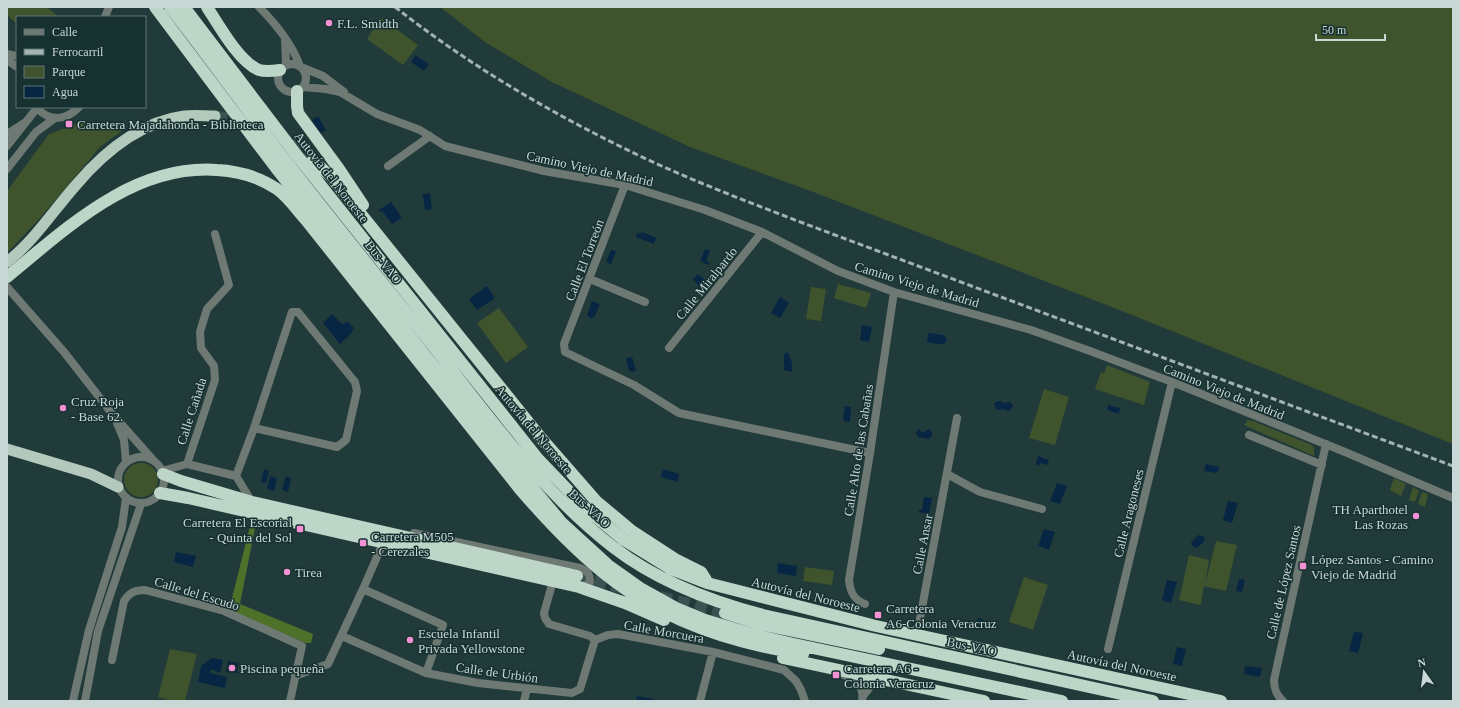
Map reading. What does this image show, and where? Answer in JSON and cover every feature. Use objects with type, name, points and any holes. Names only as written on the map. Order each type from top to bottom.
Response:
[{"type":"highway","points":[[155,7],[276,168],[486,432],[562,523],[608,566],[640,588],[676,608],[705,620],[755,635],[1062,701]]},
{"type":"highway","name":"Bus-VAO","points":[[170,7],[286,161],[507,440],[566,506],[615,549],[648,571],[674,584],[731,606],[763,615],[1153,701]]},
{"type":"highway","name":"Autovía del Noroeste","points":[[184,7],[295,153],[538,459],[584,507],[624,540],[671,568],[707,583],[876,626],[1221,701]]},
{"type":"highway","points":[[207,7],[229,40],[245,60],[259,70],[273,71],[283,68]]},
{"type":"highway","points":[[300,89],[297,106],[298,113],[339,169],[391,250]]},
{"type":"highway","points":[[7,265],[104,155],[127,138],[153,124],[185,116],[215,116]]},
{"type":"highway","points":[[313,160],[332,178],[541,438],[596,501],[632,531],[675,559],[701,572],[707,583]]},
{"type":"highway","points":[[7,279],[56,237],[93,209],[126,189],[146,181],[164,175],[198,169],[229,171],[258,179],[284,195],[306,220],[446,398],[537,509],[568,541],[615,582],[641,600],[668,615],[724,636],[784,651],[918,670]]},
{"type":"highway","points":[[7,262],[19,253]]},
{"type":"highway","points":[[7,449],[91,474],[118,487]]},
{"type":"highway","points":[[163,472],[180,481],[252,502],[344,522],[578,582],[625,604],[710,639],[766,654],[984,701]]},
{"type":"highway","points":[[160,493],[188,498],[553,581],[578,582]]},
{"type":"highway","points":[[325,530],[400,537]]},
{"type":"highway","points":[[725,613],[760,624],[1129,701]]},
{"type":"street","points":[[259,7],[271,19],[293,48],[301,67],[304,70],[306,81],[300,89],[292,92],[287,91],[279,85],[278,80],[283,68],[285,38]]},
{"type":"street","points":[[7,60],[16,66]]},
{"type":"street","points":[[283,68],[293,64],[301,67]]},
{"type":"street","name":"Camino Viejo de Madrid","points":[[301,67],[323,76],[337,85],[351,98]]},
{"type":"street","name":"Camino Viejo de Madrid","points":[[300,89],[333,90],[351,98],[378,114],[408,124],[445,146],[544,171],[626,185],[699,208],[762,232],[838,271],[894,292],[1031,330],[1172,382],[1326,444],[1453,498]]},
{"type":"street","points":[[7,146],[35,108]]},
{"type":"street","points":[[37,108],[42,113],[55,118],[64,118],[73,114],[78,108]]},
{"type":"street","points":[[7,169],[36,132],[55,118]]},
{"type":"street","points":[[7,134],[25,123]]},
{"type":"street","points":[[388,166],[430,136]]},
{"type":"street","name":"Calle El Torreón","points":[[626,185],[564,344],[564,350],[568,355],[634,385],[679,413],[870,453]]},
{"type":"street","name":"Calle Miralpardo","points":[[669,348],[762,232]]},
{"type":"street","name":"Calle Cañada","points":[[163,472],[187,464],[215,380],[214,366],[201,348],[200,332],[207,309],[229,285],[215,234]]},
{"type":"street","points":[[7,279],[23,306]]},
{"type":"street","points":[[590,279],[645,302]]},
{"type":"street","points":[[7,288],[64,352],[114,416],[154,461],[163,472],[163,487],[155,499],[141,504],[126,498],[118,487],[117,481],[119,472],[126,462],[131,459],[143,457],[154,461]]},
{"type":"street","name":"Calle Alto de las Cabañas","points":[[865,604],[854,598],[849,580],[894,292]]},
{"type":"street","points":[[236,476],[254,428],[292,312],[298,312],[355,382],[357,391],[346,440],[337,447],[254,428]]},
{"type":"street","name":"Calle Aragoneses","points":[[1108,649],[1172,382]]},
{"type":"street","points":[[114,416],[124,440],[126,462]]},
{"type":"street","name":"Calle Ansar","points":[[920,619],[957,418]]},
{"type":"street","points":[[1249,435],[1322,465]]},
{"type":"street","name":"Calle de López Santos","points":[[1283,701],[1276,692],[1274,680],[1326,444]]},
{"type":"street","points":[[187,464],[236,476],[252,502]]},
{"type":"street","points":[[947,474],[980,492],[1042,509]]},
{"type":"street","points":[[73,701],[88,630],[122,527],[126,498]]},
{"type":"street","points":[[85,701],[98,631],[141,504]]},
{"type":"street","points":[[344,522],[387,527],[580,568],[587,571],[590,576],[590,582],[586,585],[578,582]]},
{"type":"street","points":[[290,701],[295,676],[328,664],[383,543]]},
{"type":"street","points":[[553,581],[544,613],[549,624],[590,636],[595,640]]},
{"type":"street","points":[[363,589],[443,625],[426,673]]},
{"type":"street","name":"Calle del Escudo","points":[[112,660],[124,601],[128,594],[136,590],[145,590],[224,611],[302,646],[295,676]]},
{"type":"street","name":"Calle Morcuera","points":[[595,640],[608,635],[618,634],[713,652],[784,670],[796,681],[805,701]]},
{"type":"street","name":"Calle de Urbión","points":[[342,636],[426,673],[478,683],[572,693],[580,689],[595,640]]},
{"type":"street","points":[[700,701],[713,652]]},
{"type":"street","points":[[829,668],[855,680],[859,685],[863,698]]},
{"type":"street","points":[[863,698],[873,683],[887,681]]},
{"type":"street","points":[[524,701],[527,689]]},
{"type":"green space","points":[[7,7],[47,7],[58,16],[16,16],[16,23],[7,15]]},
{"type":"green space","points":[[440,7],[1453,7],[1453,444],[1117,309],[816,193],[690,147],[552,82],[485,42]]},
{"type":"green space","points":[[381,18],[418,45],[403,65],[367,39]]},
{"type":"green space","points":[[79,123],[127,127],[100,147],[41,217],[7,253],[7,191],[49,134]]},
{"type":"green space","points":[[838,284],[871,293],[866,308],[834,298]]},
{"type":"green space","points":[[811,287],[826,289],[821,321],[806,319]]},
{"type":"green space","points":[[499,308],[528,347],[506,363],[477,323]]},
{"type":"green space","points":[[1107,365],[1150,382],[1144,405],[1095,389],[1101,372],[1104,373]]},
{"type":"green space","points":[[1044,389],[1069,397],[1055,445],[1029,438]]},
{"type":"green space","points":[[1248,420],[1312,445],[1314,448],[1314,456],[1244,425]]},
{"type":"green space","points":[[141,463],[153,468],[158,480],[153,492],[141,497],[129,492],[124,480],[129,468]]},
{"type":"green space","points":[[1394,478],[1406,484],[1401,496],[1390,490]]},
{"type":"green space","points":[[1413,487],[1419,491],[1415,502],[1409,500]]},
{"type":"green space","points":[[1422,492],[1428,494],[1425,507],[1418,504]]},
{"type":"green space","points":[[252,518],[256,523],[240,604],[313,634],[311,643],[306,643],[229,610]]},
{"type":"green space","points":[[1216,541],[1237,545],[1226,591],[1204,586],[1201,605],[1179,600],[1189,555],[1209,560],[1205,585]]},
{"type":"green space","points":[[805,567],[834,571],[832,585],[803,581]]},
{"type":"green space","points":[[1024,577],[1048,585],[1033,630],[1009,622]]},
{"type":"green space","points":[[170,649],[197,654],[185,701],[173,701],[158,697]]},
{"type":"water","points":[[415,55],[429,64],[424,71],[411,62]]},
{"type":"water","points":[[318,116],[326,130],[321,133],[312,120]]},
{"type":"water","points":[[430,193],[432,209],[425,210],[423,196],[421,195]]},
{"type":"water","points":[[391,202],[402,218],[392,224],[382,211],[380,212],[379,210]]},
{"type":"water","points":[[642,232],[656,238],[654,244],[636,237],[637,233],[641,234]]},
{"type":"water","points":[[705,249],[710,251],[706,261],[710,263],[708,265],[700,261]]},
{"type":"water","points":[[611,250],[616,252],[611,264],[606,262]]},
{"type":"water","points":[[698,274],[704,279],[709,287],[704,291],[700,290],[693,279]]},
{"type":"water","points":[[487,286],[495,298],[477,310],[469,299]]},
{"type":"water","points":[[780,297],[789,303],[780,318],[771,313]]},
{"type":"water","points":[[592,301],[600,304],[594,318],[593,317],[591,319],[587,315]]},
{"type":"water","points":[[332,314],[342,324],[348,322],[354,328],[350,335],[340,344],[323,323]]},
{"type":"water","points":[[862,325],[872,327],[869,342],[860,340]]},
{"type":"water","points":[[928,333],[944,335],[947,340],[941,344],[927,342]]},
{"type":"water","points":[[788,352],[792,363],[792,372],[784,370],[784,354]]},
{"type":"water","points":[[632,357],[636,370],[633,372],[629,371],[626,358]]},
{"type":"water","points":[[997,401],[1001,401],[1003,403],[1010,402],[1013,406],[1009,411],[1003,409],[997,410],[994,404]]},
{"type":"water","points":[[1108,405],[1120,408],[1119,414],[1107,410]]},
{"type":"water","points":[[845,406],[851,407],[850,422],[843,421]]},
{"type":"water","points":[[919,429],[922,433],[929,429],[932,432],[932,436],[928,439],[918,437],[916,433]]},
{"type":"water","points":[[1038,456],[1049,460],[1047,465],[1040,463],[1039,466],[1036,464]]},
{"type":"water","points":[[1206,464],[1219,467],[1217,473],[1204,471]]},
{"type":"water","points":[[264,469],[269,471],[266,483],[261,482]]},
{"type":"water","points":[[663,469],[679,474],[678,482],[661,477]]},
{"type":"water","points":[[270,476],[277,478],[274,491],[267,489]]},
{"type":"water","points":[[287,476],[291,479],[288,492],[282,490],[285,478]]},
{"type":"water","points":[[1057,483],[1067,486],[1060,504],[1050,501]]},
{"type":"water","points":[[924,497],[932,498],[929,514],[919,512],[919,510],[922,510]]},
{"type":"water","points":[[1228,501],[1238,503],[1232,523],[1223,520]]},
{"type":"water","points":[[1044,529],[1055,532],[1049,550],[1038,546]]},
{"type":"water","points":[[1198,535],[1205,538],[1203,543],[1196,548],[1192,546],[1191,543]]},
{"type":"water","points":[[176,552],[196,556],[193,567],[174,562]]},
{"type":"water","points":[[778,563],[797,566],[796,576],[777,573]]},
{"type":"water","points":[[1239,579],[1245,580],[1242,592],[1236,591]]},
{"type":"water","points":[[1167,580],[1177,582],[1171,603],[1162,600]]},
{"type":"water","points":[[980,618],[986,622],[990,622],[991,626],[989,628],[980,627],[976,624],[977,619]]},
{"type":"water","points":[[1354,632],[1363,633],[1358,653],[1349,651]]},
{"type":"water","points":[[1177,647],[1186,649],[1182,666],[1173,664]]},
{"type":"water","points":[[212,658],[223,660],[220,673],[211,669],[210,673],[227,677],[225,688],[198,682],[201,666]]},
{"type":"water","name":"Piscina pequeña","points":[[228,661],[238,663],[237,673],[226,672]]},
{"type":"water","points":[[1245,666],[1262,668],[1260,677],[1244,674]]},
{"type":"water","points":[[637,696],[654,699],[653,701],[636,701]]},
{"type":"tunnel","points":[[215,116],[248,124]]},
{"type":"tunnel","points":[[290,143],[313,160]]},
{"type":"tunnel","points":[[577,576],[623,588]]},
{"type":"tunnel","points":[[660,597],[725,613]]},
{"type":"railway","points":[[395,7],[453,49],[513,88],[576,124],[680,174],[803,223],[1453,466]]},
{"type":"place","name":"F.L. Smidth","points":[[329,23]]},
{"type":"place","name":"Carretera Majadahonda - Biblioteca","points":[[69,124]]},
{"type":"place","name":"Cruz Roja - Base 62.","points":[[63,408]]},
{"type":"place","name":"TH Aparthotel Las Rozas","points":[[1416,516]]},
{"type":"place","name":"Carretera El Escorial - Quinta del Sol","points":[[300,529]]},
{"type":"place","name":"Carretera M505 - Cerezales","points":[[363,543]]},
{"type":"place","name":"López Santos - Camino Viejo de Madrid","points":[[1303,566]]},
{"type":"place","name":"Tirea","points":[[287,572]]},
{"type":"place","name":"Carretera A6-Colonia Veracruz","points":[[878,615]]},
{"type":"place","name":"Escuela Infantil Privada Yellowstone","points":[[410,640]]},
{"type":"place","name":"Piscina pequeña","points":[[232,668]]},
{"type":"place","name":"Carretera A6 - Colonia Veracruz","points":[[836,675]]}]
